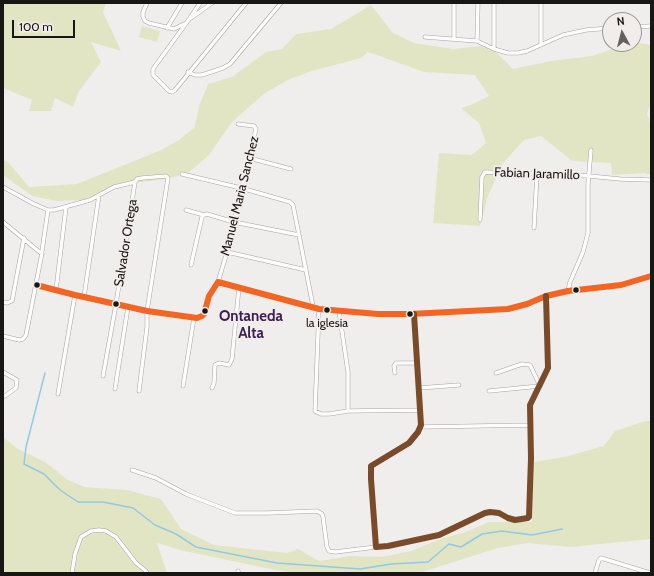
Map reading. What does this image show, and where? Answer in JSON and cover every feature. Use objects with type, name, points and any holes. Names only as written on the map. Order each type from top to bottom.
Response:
[{"type":"street","points":[[146,3],[143,12],[145,21],[174,29],[181,27],[190,18],[212,3]]},
{"type":"street","points":[[167,28],[182,3]]},
{"type":"street","points":[[200,3],[153,69],[153,75],[168,91],[172,92],[246,3]]},
{"type":"street","points":[[188,72],[198,75],[223,68],[230,64],[281,3]]},
{"type":"street","points":[[454,3],[454,39]]},
{"type":"street","points":[[477,41],[478,3]]},
{"type":"street","points":[[494,3],[494,49]]},
{"type":"street","points":[[541,3],[541,45]]},
{"type":"street","points":[[425,37],[477,41],[494,49],[508,53],[518,53],[563,35],[586,30],[602,29]]},
{"type":"street","name":"Manuel Maria Sanchez","points":[[194,318],[200,318],[204,314],[209,296],[218,282],[227,252],[256,128],[254,126],[238,124]]},
{"type":"street","points":[[568,291],[587,238],[591,150]]},
{"type":"street","points":[[249,158],[291,169]]},
{"type":"street","name":"Fabian Jaramillo","points":[[480,220],[482,177],[485,172],[651,180]]},
{"type":"street","points":[[182,174],[241,188],[287,201],[293,205],[312,306]]},
{"type":"street","points":[[534,228],[538,175]]},
{"type":"street","points":[[3,187],[48,210],[66,207],[90,200],[118,185],[135,182],[137,179],[153,176],[165,176],[168,178],[147,311],[147,327],[139,391]]},
{"type":"street","name":"Salvador Ortega","points":[[103,376],[135,182]]},
{"type":"street","points":[[84,297],[99,195]]},
{"type":"street","points":[[56,290],[66,207]]},
{"type":"street","points":[[3,336],[18,340],[23,339],[26,335],[42,254],[48,210]]},
{"type":"street","points":[[186,210],[203,216],[207,214],[234,222],[299,235]]},
{"type":"street","points":[[191,265],[203,216]]},
{"type":"street","points":[[3,222],[42,254]]},
{"type":"street","points":[[3,302],[10,303],[12,301],[24,238]]},
{"type":"street","points":[[227,252],[306,270]]},
{"type":"street","points":[[218,282],[319,309],[378,314],[414,314],[508,309],[527,304],[546,296],[568,291],[621,285],[651,276]]},
{"type":"street","points":[[36,285],[147,311],[194,318],[183,386]]},
{"type":"street","points":[[212,388],[214,383],[215,365],[228,365],[232,359],[239,287]]},
{"type":"street","points":[[58,394],[75,295]]},
{"type":"street","points":[[132,470],[156,478],[186,494],[235,513],[317,511],[322,514],[323,517],[327,548],[329,551],[335,552],[388,546],[438,535],[490,512],[499,513],[515,520],[528,518],[530,516],[530,405],[548,368],[546,296]]},
{"type":"street","points":[[115,389],[128,307]]},
{"type":"street","points":[[319,309],[315,411],[321,414],[329,414],[420,410]]},
{"type":"street","points":[[339,311],[348,372],[348,412]]},
{"type":"street","points":[[376,547],[371,466],[409,443],[420,427],[414,314]]},
{"type":"street","points":[[395,373],[394,366],[396,363],[417,363]]},
{"type":"street","points":[[496,373],[522,364],[530,365],[540,386]]},
{"type":"street","points":[[3,372],[17,380],[16,388],[5,396]]},
{"type":"street","points":[[419,388],[459,385]]},
{"type":"street","points":[[489,391],[540,386]]},
{"type":"street","points":[[420,427],[531,425]]},
{"type":"street","points":[[72,573],[75,554],[82,537],[86,533],[99,530],[106,531],[116,537],[136,563],[147,573]]},
{"type":"street","points":[[595,573],[601,558],[650,573]]},
{"type":"green space","points":[[3,3],[106,3],[103,12],[121,51],[91,42],[101,62],[79,91],[73,107],[55,98],[51,111],[29,111],[32,100],[3,88]]},
{"type":"green space","points":[[371,5],[393,33],[414,43],[453,49],[489,45],[513,69],[551,61],[592,56],[604,52],[642,52],[642,43],[651,45],[651,102],[647,114],[651,125],[651,175],[645,173],[612,175],[611,163],[572,161],[541,136],[524,140],[502,164],[488,196],[480,226],[433,223],[439,153],[472,155],[486,143],[479,123],[461,108],[489,96],[475,75],[424,72],[368,52],[361,58],[312,71],[290,79],[265,93],[232,122],[209,155],[187,174],[165,179],[118,185],[88,200],[56,201],[32,196],[3,175],[3,160],[8,162],[29,187],[77,184],[159,151],[179,140],[195,127],[199,106],[208,84],[232,77],[266,52],[282,49],[296,34],[331,29]]},
{"type":"green space","points":[[142,26],[160,31],[157,42],[139,37]]},
{"type":"green space","points":[[646,421],[651,421],[651,539],[571,547],[527,543],[498,548],[419,573],[297,573],[275,570],[180,550],[157,543],[167,573],[3,573],[3,437],[18,449],[45,462],[68,480],[85,487],[127,490],[161,499],[181,529],[214,545],[287,553],[298,549],[319,561],[350,556],[382,557],[411,551],[443,538],[463,533],[489,522],[532,522],[533,462],[564,457],[604,446],[615,431]]},
{"type":"waterway","points":[[45,373],[26,447],[24,464],[44,474],[60,490],[78,502],[103,502],[133,508],[155,525],[176,534],[196,547],[277,563],[360,569],[391,564],[428,562],[449,544],[461,547],[482,534],[502,531],[532,535],[562,529]]},
{"type":"transit line","points":[[36,285],[147,311],[197,318],[204,314],[209,296],[218,282],[319,309],[378,314],[410,314],[508,309],[527,304],[546,296],[568,291],[621,285],[651,276]]},
{"type":"transit line","points":[[414,314],[421,425],[418,432],[409,443],[371,466],[376,547],[388,546],[439,535],[490,512],[499,513],[515,520],[529,517],[531,458],[530,405],[548,368],[546,296]]},
{"type":"place","name":"la iglesia","points":[[327,310]]},
{"type":"district","name":"Ontaneda Alta","points":[[251,326]]}]
